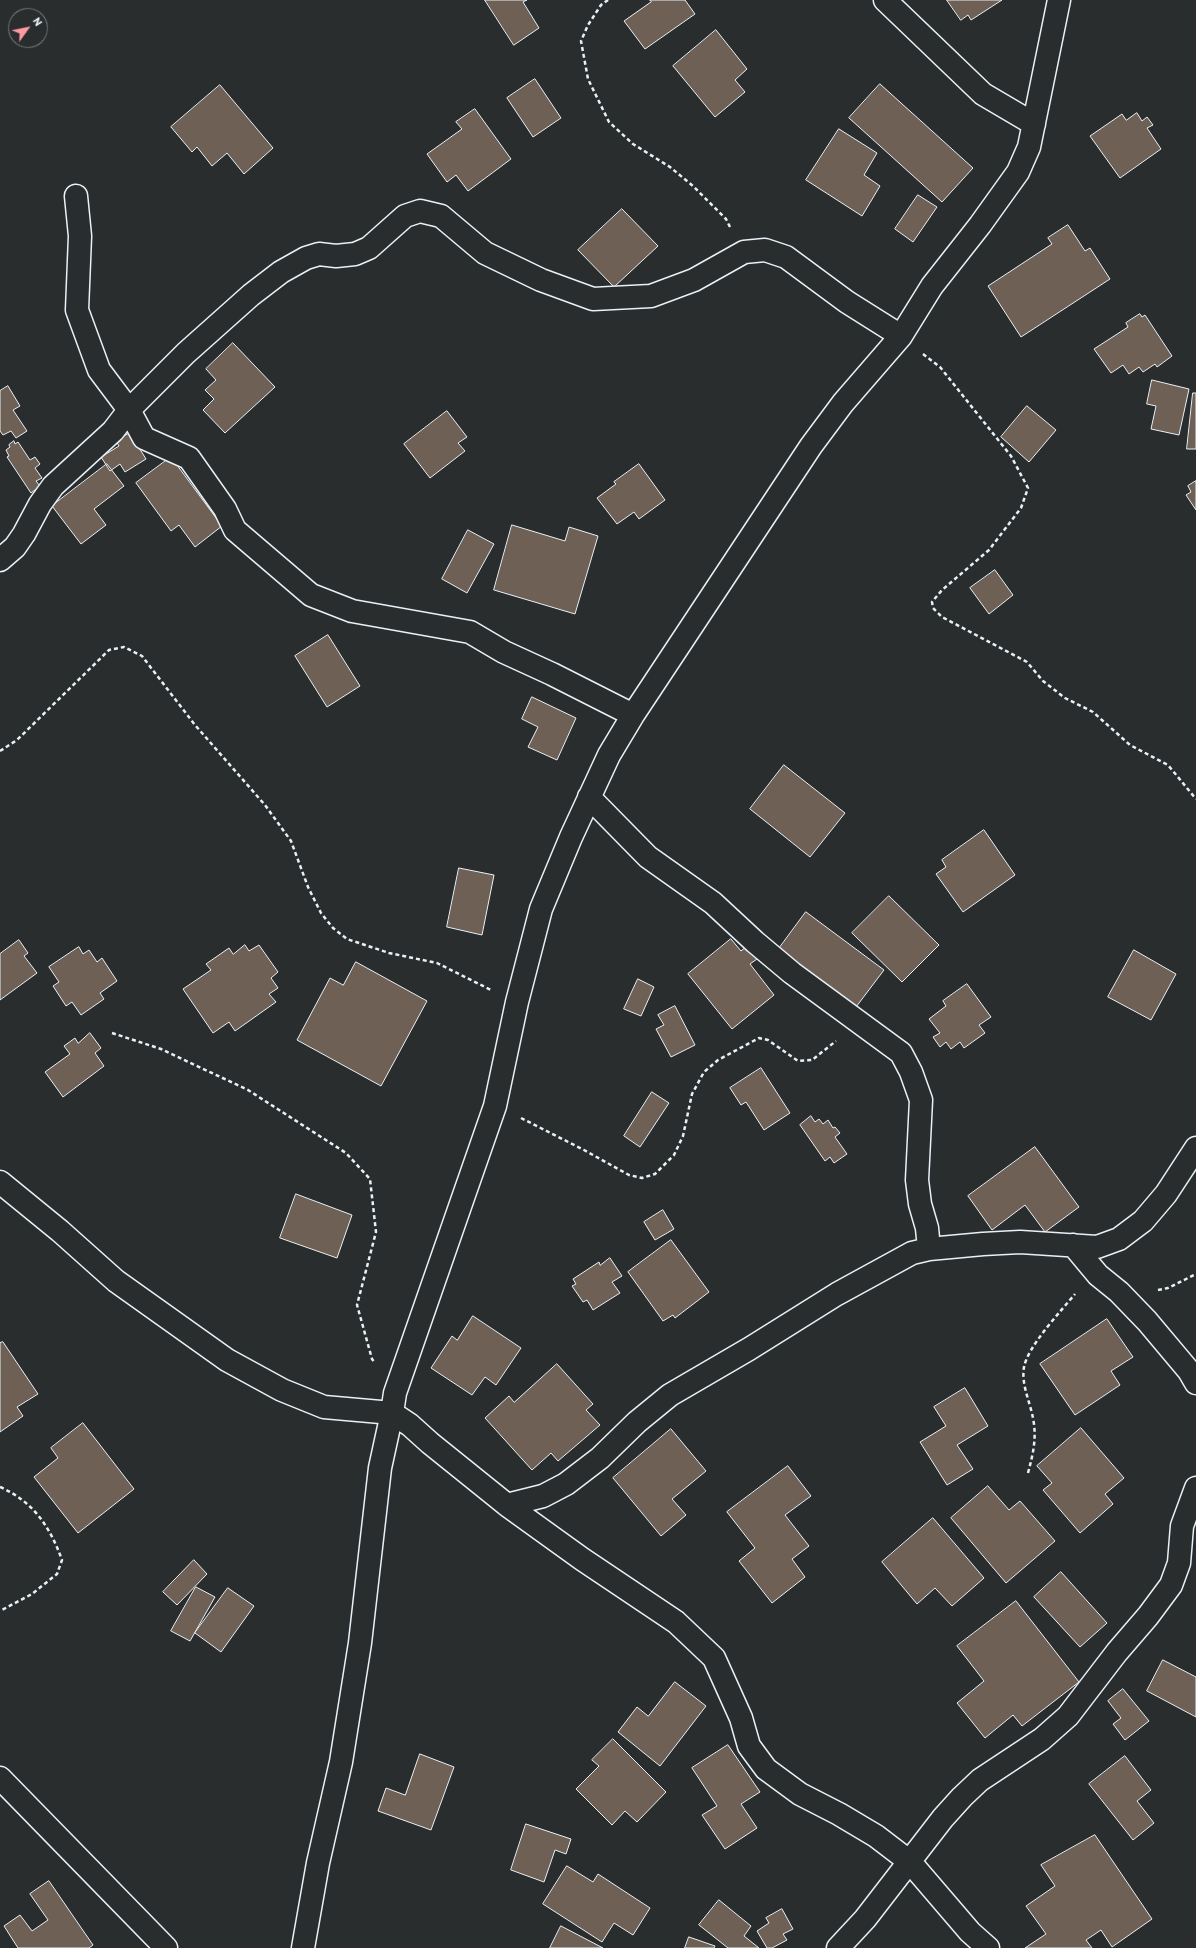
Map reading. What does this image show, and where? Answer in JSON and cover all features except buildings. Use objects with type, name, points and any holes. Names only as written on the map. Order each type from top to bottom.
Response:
[{"type":"street","points":[[885,0],[983,94],[1034,124]]},
{"type":"street","points":[[302,1948],[318,1863],[341,1762],[360,1643],[380,1468],[394,1403],[495,1106],[517,1002],[541,909],[589,797],[609,755],[633,715],[811,446],[842,403],[901,336],[932,286],[980,225],[1018,172],[1029,147],[1059,0]]},
{"type":"street","points":[[76,196],[80,236],[77,310],[99,370],[129,410],[144,438],[189,458],[224,509],[235,530],[311,594],[352,611],[470,632],[504,652],[552,674],[633,715]]},
{"type":"street","points":[[0,560],[15,547],[24,534],[40,504],[53,486],[113,431],[129,410],[186,353],[251,295],[281,272],[306,258],[319,254],[336,256],[354,254],[369,248],[405,216],[420,211],[441,216],[485,253],[541,280],[593,299],[651,296],[694,280],[744,252],[765,250],[786,257],[847,302],[901,336]]},
{"type":"street","points":[[589,797],[648,857],[713,904],[792,973],[901,1053],[911,1072],[921,1100],[917,1180],[920,1204],[927,1228],[929,1249]]},
{"type":"street","points":[[507,1505],[543,1496],[566,1484],[600,1458],[637,1422],[670,1394],[749,1349],[836,1294],[912,1253],[929,1249],[1020,1242],[1097,1247],[1119,1239],[1143,1221],[1166,1194],[1196,1148]]},
{"type":"street","points":[[0,1182],[60,1231],[116,1281],[227,1360],[282,1390],[324,1407],[394,1403]]},
{"type":"street","points":[[1073,1245],[1098,1275],[1119,1292],[1146,1321],[1189,1371],[1196,1383]]},
{"type":"street","points":[[394,1403],[410,1425],[507,1505],[582,1559],[676,1622],[714,1658],[741,1718],[749,1746],[766,1769],[800,1794],[839,1814],[876,1836],[910,1862],[960,1920],[988,1948]]},
{"type":"street","points":[[838,1948],[865,1919],[943,1818],[962,1797],[980,1780],[1042,1739],[1068,1716],[1117,1652],[1148,1616],[1171,1585],[1179,1563],[1182,1526],[1196,1488]]},
{"type":"street","points":[[0,1778],[166,1948]]},
{"type":"path","points":[[608,0],[600,5],[588,25],[581,41],[588,79],[609,122],[633,144],[670,167],[693,186],[726,219],[744,252]]},
{"type":"path","points":[[901,336],[940,367],[1011,456],[1028,488],[1021,508],[989,550],[942,590],[932,602],[933,608],[948,620],[1027,662],[1043,681],[1065,698],[1093,712],[1130,745],[1168,765],[1196,799]]},
{"type":"path","points":[[0,751],[17,740],[109,650],[124,647],[142,656],[195,725],[265,805],[291,841],[308,887],[322,913],[333,928],[347,938],[389,953],[437,963],[475,983],[517,1002]]},
{"type":"path","points":[[495,1106],[584,1150],[629,1175],[642,1178],[655,1174],[674,1155],[683,1136],[692,1094],[704,1072],[718,1060],[759,1038],[768,1040],[798,1061],[812,1060],[860,1022]]},
{"type":"path","points":[[112,1033],[161,1049],[248,1090],[346,1153],[370,1179],[376,1232],[357,1304],[372,1358],[394,1403]]},
{"type":"path","points":[[1119,1292],[1139,1292],[1168,1288],[1196,1274]]},
{"type":"path","points":[[1028,1473],[1035,1443],[1033,1419],[1026,1390],[1024,1367],[1032,1349],[1076,1292],[1098,1275]]},
{"type":"path","points":[[0,1487],[13,1493],[37,1513],[53,1536],[62,1560],[56,1574],[32,1594],[0,1611]]}]
